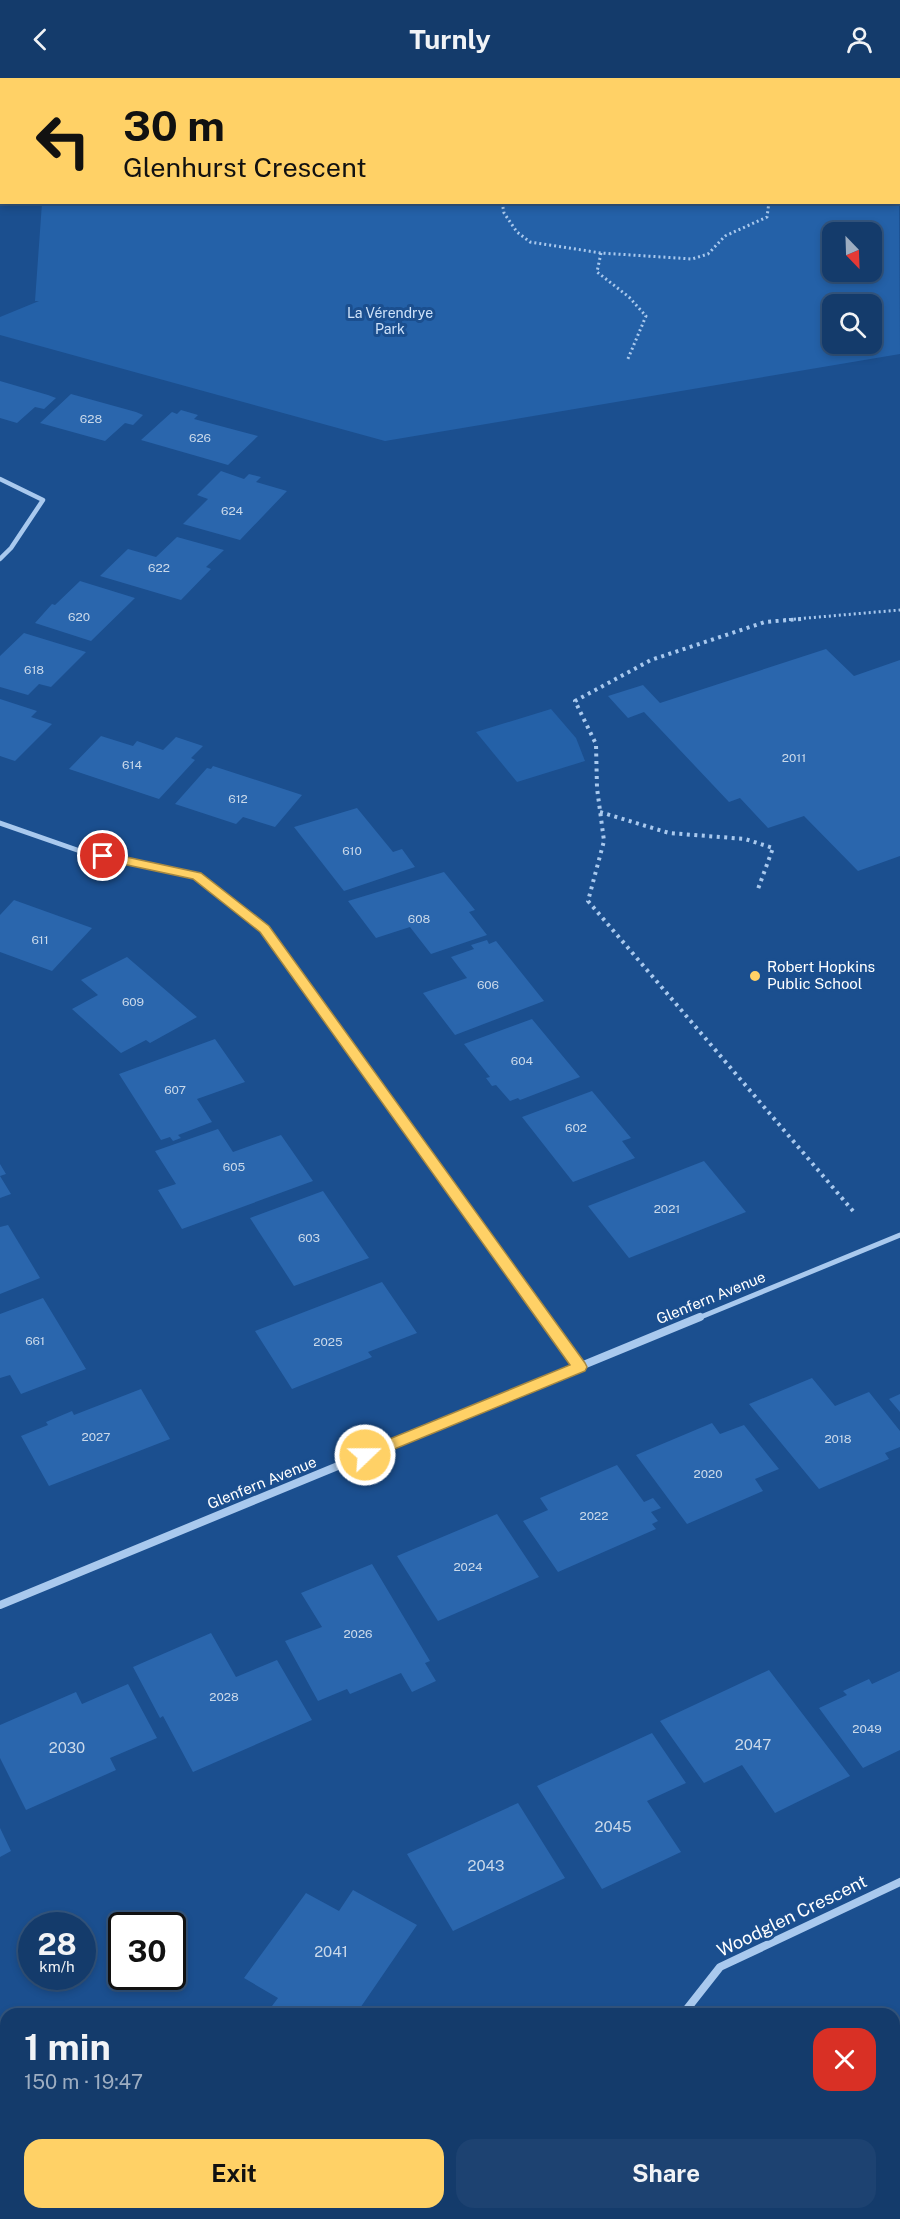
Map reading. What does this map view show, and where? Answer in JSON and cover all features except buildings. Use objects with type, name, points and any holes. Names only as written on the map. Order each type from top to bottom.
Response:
[{"type":"street","points":[[0,479],[43,500],[11,548],[0,559]]},
{"type":"street","points":[[0,823],[80,851],[197,876],[264,929],[580,1367]]},
{"type":"street","name":"Glenfern Avenue","points":[[0,1605],[900,1235]]},
{"type":"street","name":"Woodglen Crescent","points":[[688,2008],[720,1967],[900,1882]]},
{"type":"path","points":[[502,204],[504,213],[517,232],[530,242],[601,253],[692,259],[708,254],[725,236],[767,217],[769,204]]},
{"type":"path","points":[[601,253],[597,272],[629,297],[646,316],[627,362]]},
{"type":"path","points":[[853,1211],[588,901],[604,841],[596,744],[575,701],[651,660],[765,622],[900,610]]},
{"type":"path","points":[[600,812],[669,833],[745,839],[773,848],[758,889]]},
{"type":"green space","name":"La Vérendrye Park","points":[[42,204],[899,204],[900,354],[385,441],[0,335],[0,317],[39,301],[35,301]]},
{"type":"green space","points":[[551,709],[576,738],[585,761],[517,782],[476,732]]},
{"type":"place","name":"Robert Hopkins Public School","points":[[755,976]]},
{"type":"route","points":[[103,856],[197,876],[264,929],[580,1367],[365,1455]]}]
